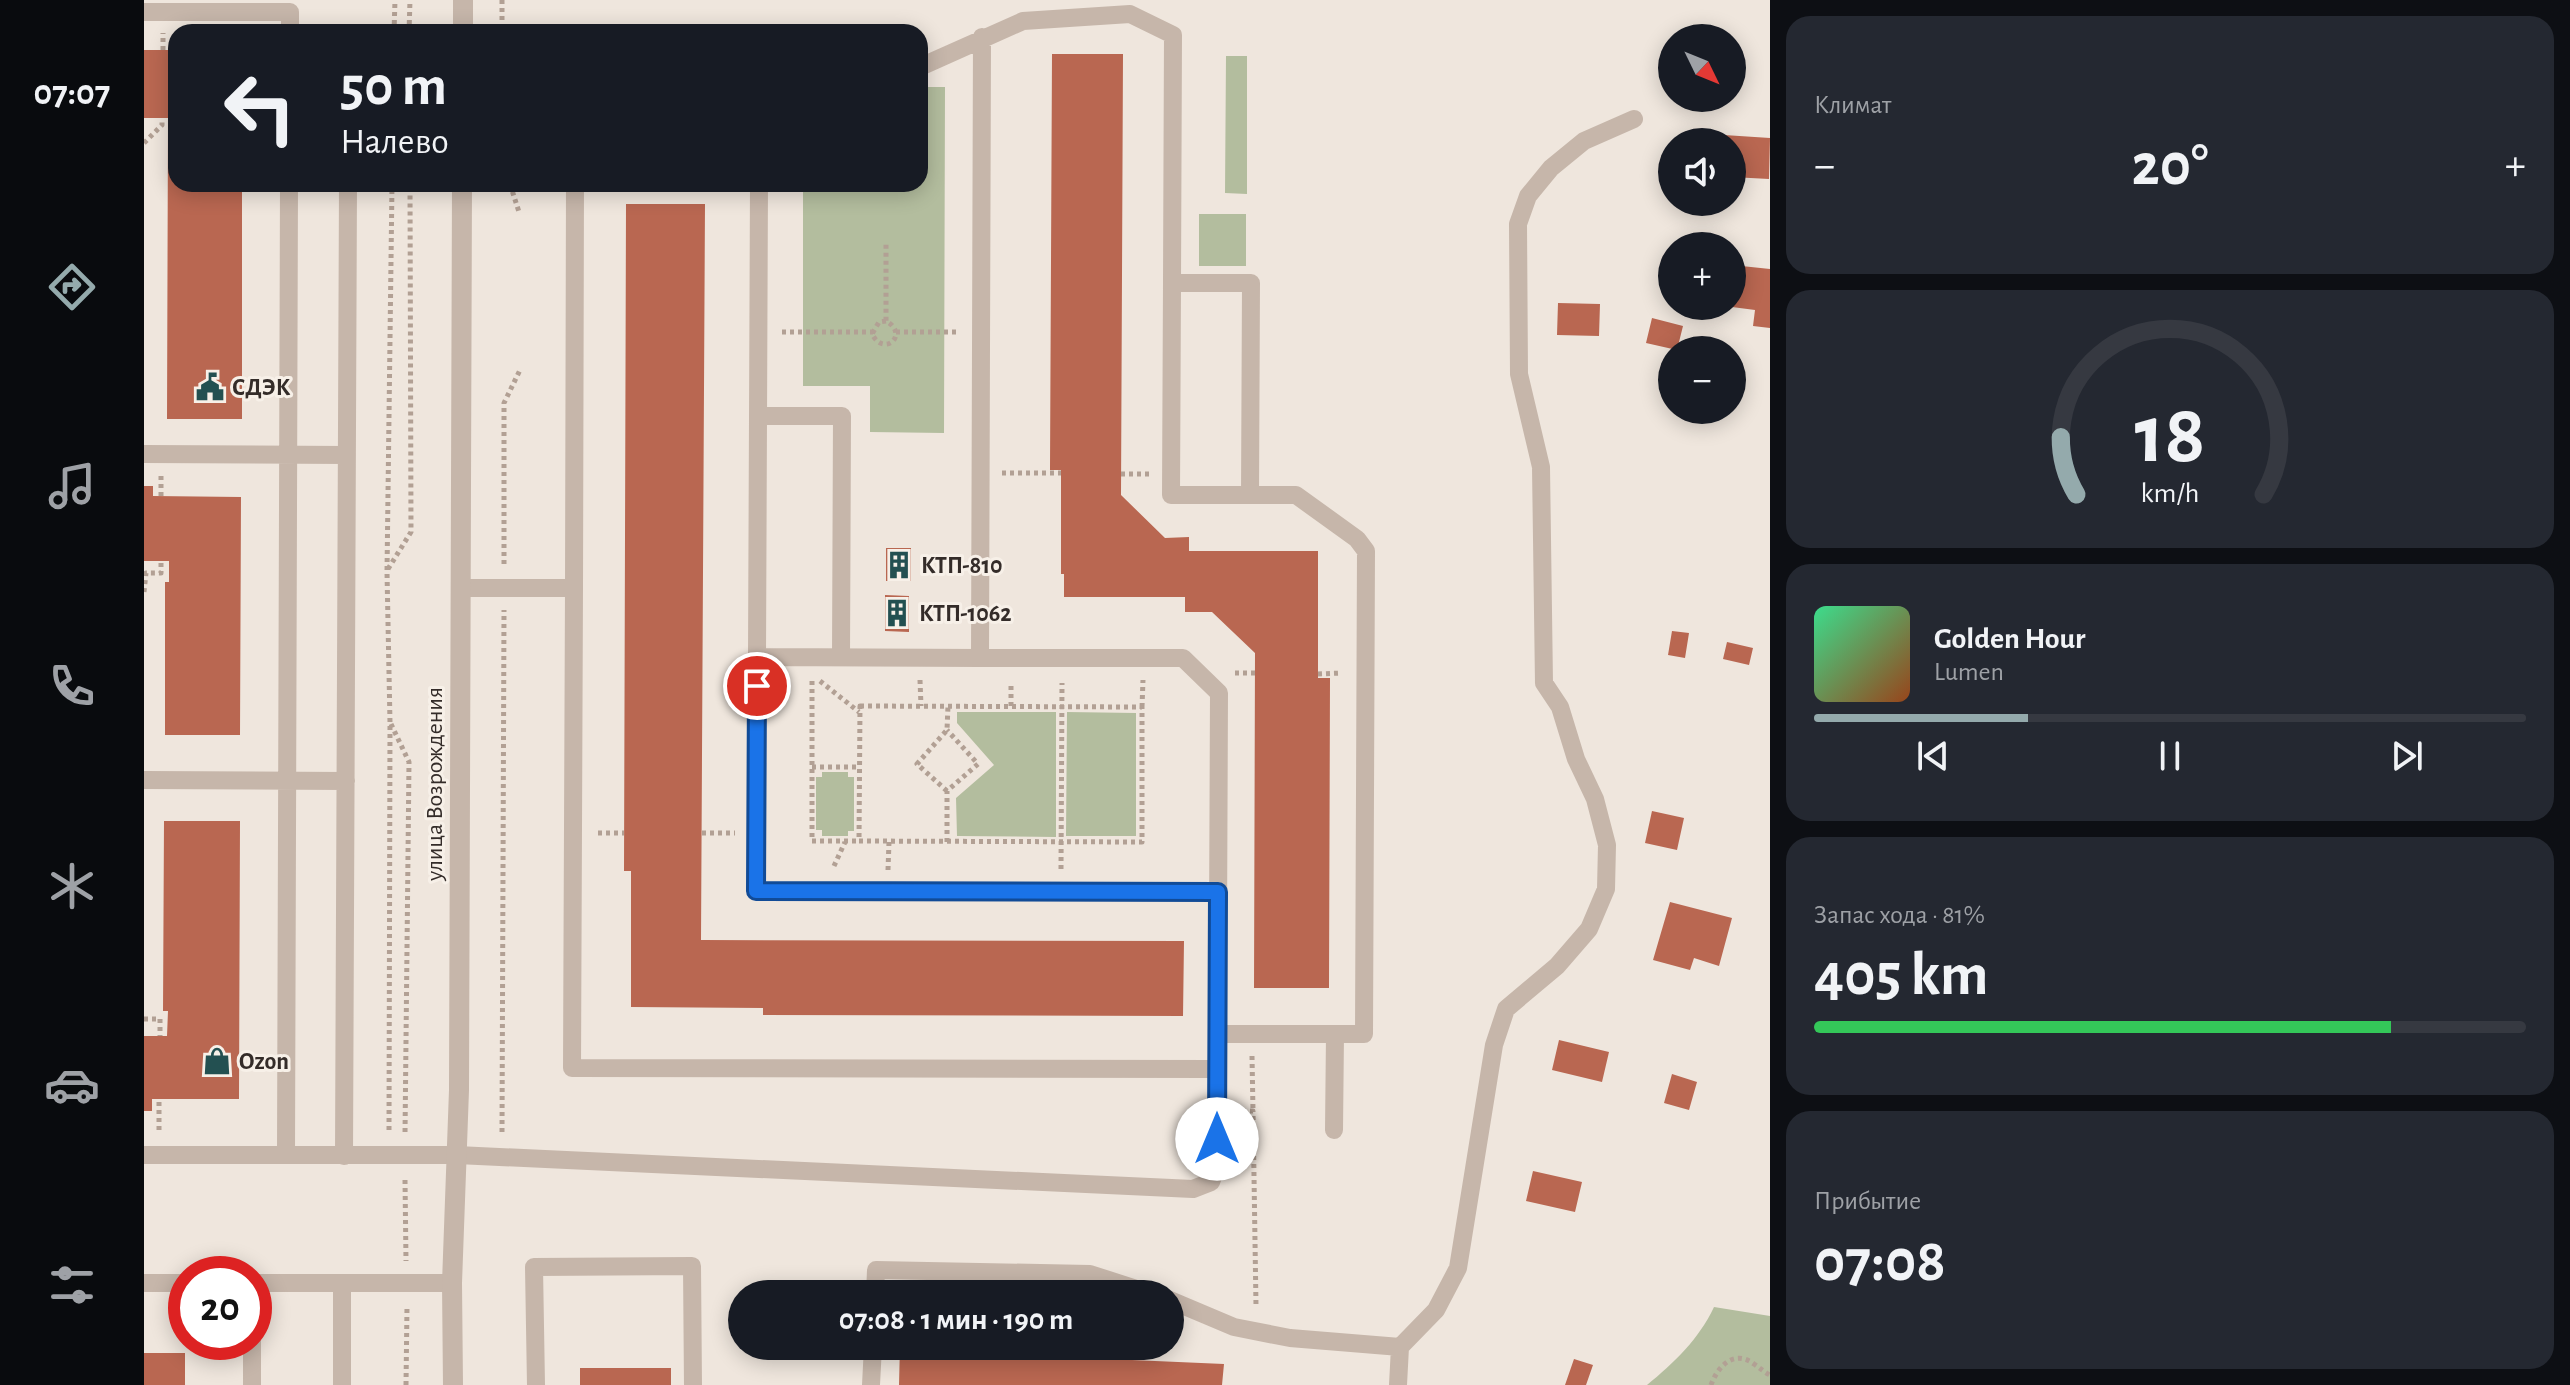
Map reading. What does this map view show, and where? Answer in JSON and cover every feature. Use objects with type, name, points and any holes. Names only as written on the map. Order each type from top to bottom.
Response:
[{"type":"street","points":[[463,0],[463,24]]},
{"type":"street","name":"улица Возрождения","points":[[453,1385],[462,192]]},
{"type":"lane","points":[[144,12],[290,12],[290,24]]},
{"type":"lane","points":[[928,63],[1023,21],[1130,14],[1173,35],[1171,495],[1296,495],[1357,539],[1366,551],[1364,1034],[1217,1034]]},
{"type":"lane","points":[[980,658],[982,37]]},
{"type":"lane","points":[[1398,1385],[1400,1347],[1436,1310],[1458,1268],[1494,1045],[1506,1009],[1557,966],[1589,929],[1606,889],[1607,845],[1595,799],[1576,759],[1560,707],[1544,683],[1541,467],[1519,374],[1517,247],[1518,224],[1528,196],[1551,168],[1584,141],[1634,119]]},
{"type":"lane","points":[[286,1155],[289,192]]},
{"type":"lane","points":[[344,1156],[348,192]]},
{"type":"lane","points":[[575,192],[572,1068],[1217,1069]]},
{"type":"lane","points":[[759,192],[756,891],[1218,892]]},
{"type":"lane","points":[[1172,283],[1251,283],[1250,495]]},
{"type":"lane","points":[[758,416],[842,416],[841,657]]},
{"type":"lane","points":[[144,454],[347,455]]},
{"type":"lane","points":[[461,588],[574,588]]},
{"type":"lane","points":[[144,1155],[457,1155],[1193,1189],[1211,1182],[1217,1166],[1219,693],[1183,658],[757,657]]},
{"type":"lane","points":[[144,780],[346,781]]},
{"type":"lane","points":[[1334,1130],[1335,1034]]},
{"type":"lane","points":[[536,1385],[534,1267],[692,1266],[693,1385]]},
{"type":"lane","points":[[876,1280],[876,1270],[1090,1274],[1109,1280]]},
{"type":"lane","points":[[144,1283],[168,1283]]},
{"type":"lane","points":[[272,1283],[452,1283]]},
{"type":"lane","points":[[342,1283],[342,1385]]},
{"type":"lane","points":[[1184,1306],[1234,1327],[1290,1338],[1400,1347]]},
{"type":"lane","points":[[252,1360],[252,1385]]},
{"type":"lane","points":[[871,1385],[872,1360]]},
{"type":"path","points":[[394,24],[395,0]]},
{"type":"path","points":[[409,24],[410,0]]},
{"type":"path","points":[[502,0],[502,24]]},
{"type":"path","points":[[144,143],[162,125],[162,119]]},
{"type":"path","points":[[392,192],[387,572],[396,1156],[407,1283],[406,1385]]},
{"type":"path","points":[[387,572],[411,532],[410,192]]},
{"type":"path","points":[[513,192],[519,212]]},
{"type":"path","points":[[886,244],[886,321]]},
{"type":"path","points":[[886,321],[893,324],[896,332],[890,343],[883,344],[876,341],[873,332],[879,322],[886,321]]},
{"type":"path","points":[[758,331],[873,332]]},
{"type":"path","points":[[896,332],[981,332]]},
{"type":"path","points":[[502,1157],[504,403],[520,370]]},
{"type":"path","points":[[981,473],[1061,473]]},
{"type":"path","points":[[144,592],[146,573],[161,573],[161,561]]},
{"type":"path","points":[[1061,891],[1062,658]]},
{"type":"path","points":[[832,680],[812,679],[812,841],[1142,842],[1142,707],[860,706],[859,841]]},
{"type":"path","points":[[906,680],[921,680],[921,706]]},
{"type":"path","points":[[947,842],[947,791],[917,764],[947,730],[948,706]]},
{"type":"path","points":[[390,723],[409,762],[396,1156]]},
{"type":"path","points":[[947,730],[978,764],[947,791]]},
{"type":"path","points":[[812,767],[860,767]]},
{"type":"path","points":[[144,1019],[160,1019],[160,1036]]},
{"type":"path","points":[[1252,1034],[1257,1331]]},
{"type":"path","points":[[1217,1111],[1253,1111]]},
{"type":"path","points":[[1711,1385],[1720,1367],[1738,1357],[1754,1363],[1770,1375]]},
{"type":"green space","points":[[1226,56],[1247,56],[1247,194],[1225,193]]},
{"type":"green space","points":[[928,87],[945,87],[944,433],[870,432],[870,386],[803,386],[803,192],[928,192]]},
{"type":"green space","points":[[1199,214],[1246,214],[1246,266],[1199,266]]},
{"type":"green space","points":[[957,712],[1056,712],[1056,837],[957,836],[956,798],[994,765],[957,723]]},
{"type":"green space","points":[[1067,712],[1136,713],[1136,836],[1066,836]]},
{"type":"green space","points":[[822,772],[848,772],[848,777],[854,777],[854,831],[848,831],[848,836],[822,836],[822,830],[816,830],[816,777],[822,777]]},
{"type":"green space","points":[[1714,1307],[1770,1316],[1770,1385],[1647,1385],[1685,1350]]},
{"type":"building","points":[[144,50],[168,50],[168,118],[144,118]]},
{"type":"building","points":[[1052,54],[1123,54],[1121,495],[1165,538],[1189,537],[1189,551],[1318,551],[1318,678],[1330,678],[1329,988],[1254,988],[1255,653],[1212,612],[1185,612],[1185,597],[1064,597],[1064,574],[1061,574],[1061,470],[1050,470]]},
{"type":"building","points":[[168,118],[168,192],[242,192],[242,419],[167,419]]},
{"type":"building","points":[[1746,136],[1770,138],[1769,179],[1746,178]]},
{"type":"building","points":[[626,204],[705,204],[701,940],[1184,941],[1183,1016],[763,1015],[763,1008],[631,1007],[631,871],[624,871]]},
{"type":"building","points":[[1746,266],[1770,269],[1770,328],[1753,326],[1755,310],[1746,309]]},
{"type":"building","points":[[1558,303],[1600,304],[1599,336],[1557,335]]},
{"type":"building","points":[[1652,318],[1683,326],[1680,336],[1658,336],[1658,346],[1646,343]]},
{"type":"building","points":[[144,486],[153,486],[153,496],[241,497],[240,735],[165,735],[165,582],[169,582],[169,561],[144,561]]},
{"type":"building","name":"КТП-810","points":[[886,548],[911,548],[911,581],[886,581]]},
{"type":"building","name":"КТП-1062","points":[[885,595],[909,596],[909,632],[885,631]]},
{"type":"building","points":[[1672,631],[1689,633],[1685,658],[1668,655]]},
{"type":"building","points":[[1727,642],[1753,648],[1749,665],[1723,659]]},
{"type":"building","points":[[1652,811],[1684,818],[1677,850],[1645,843]]},
{"type":"building","points":[[164,821],[240,821],[239,1099],[152,1099],[152,1111],[144,1111],[144,1036],[167,1036],[168,1011],[163,1011]]},
{"type":"building","points":[[1670,902],[1732,918],[1719,966],[1694,958],[1690,970],[1653,960]]},
{"type":"building","points":[[1559,1040],[1609,1052],[1602,1082],[1552,1070]]},
{"type":"building","points":[[1672,1074],[1697,1082],[1689,1110],[1664,1103]]},
{"type":"building","points":[[1533,1171],[1582,1182],[1575,1212],[1526,1201]]},
{"type":"building","points":[[144,1353],[168,1353],[168,1360],[185,1360],[185,1385],[144,1385]]},
{"type":"building","points":[[1574,1359],[1593,1365],[1586,1385],[1565,1385]]},
{"type":"building","points":[[900,1360],[1132,1360],[1224,1364],[1222,1385],[899,1385]]},
{"type":"building","points":[[580,1368],[671,1368],[671,1385],[580,1385]]},
{"type":"place","name":"СДЭК","points":[[210,387]]},
{"type":"place","name":"КТП-810","points":[[899,565]]},
{"type":"place","name":"КТП-1062","points":[[897,613]]},
{"type":"place","name":"Ozon","points":[[217,1061]]},
{"type":"route","points":[[757,686],[756,891],[1218,892],[1217,1139]]}]
